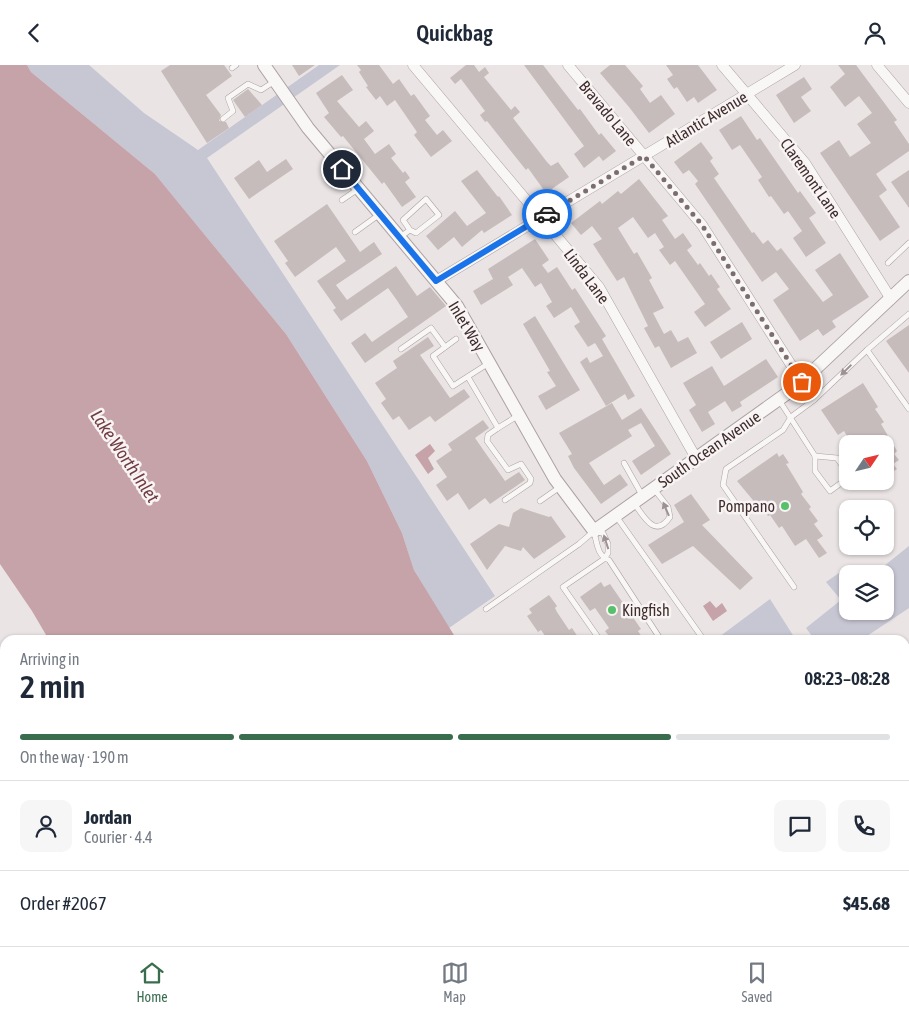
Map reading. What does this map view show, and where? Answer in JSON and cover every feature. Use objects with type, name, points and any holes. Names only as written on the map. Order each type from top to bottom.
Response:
[{"type":"street","name":"Inlet Way","points":[[264,65],[308,128],[359,189],[380,214],[405,233],[436,281],[457,306],[560,487],[594,531]]},
{"type":"street","name":"Linda Lane","points":[[413,65],[599,287],[696,458]]},
{"type":"street","name":"Bravado Lane","points":[[568,65],[702,225],[802,382]]},
{"type":"street","name":"Claremont Lane","points":[[722,65],[805,163],[891,299]]},
{"type":"street","name":"Atlantic Avenue","points":[[436,281],[795,65]]},
{"type":"street","points":[[877,65],[909,103]]},
{"type":"street","name":"South Ocean Avenue","points":[[594,531],[802,382],[909,281]]},
{"type":"lane","points":[[223,119],[233,111],[228,98],[248,84],[261,90],[275,81]]},
{"type":"lane","points":[[342,200],[359,189]]},
{"type":"lane","points":[[426,199],[439,215],[416,233],[405,233],[403,219],[426,199]]},
{"type":"lane","points":[[355,232],[380,214]]},
{"type":"lane","points":[[888,263],[909,243]]},
{"type":"lane","points":[[794,587],[724,485],[726,469],[783,430],[791,417],[814,401],[867,350],[909,315]]},
{"type":"lane","points":[[401,349],[431,328],[445,347]]},
{"type":"lane","points":[[456,339],[433,358],[451,384],[456,385],[489,363]]},
{"type":"lane","points":[[867,350],[909,409]]},
{"type":"lane","points":[[468,377],[498,428]]},
{"type":"lane","points":[[778,399],[815,456],[815,471],[830,491],[839,484]]},
{"type":"lane","points":[[505,500],[531,481],[521,465],[508,470],[487,441],[488,435],[519,415]]},
{"type":"lane","points":[[815,456],[837,458],[839,461]]},
{"type":"lane","points":[[624,463],[650,524],[659,527],[664,525],[670,517],[668,507],[653,488]]},
{"type":"lane","points":[[540,501],[560,487]]},
{"type":"lane","points":[[615,516],[700,635]]},
{"type":"lane","points":[[594,531],[603,533],[608,543],[608,553],[604,559],[563,587],[597,635]]},
{"type":"lane","points":[[594,531],[599,552],[604,559],[609,560],[657,635]]},
{"type":"lane","points":[[486,609],[579,544],[594,531]]},
{"type":"shaded area","points":[[27,65],[89,65],[144,113],[198,150],[319,65],[340,65],[207,158],[495,596],[449,628],[414,570],[402,533],[367,461],[286,334],[155,174],[31,72]]},
{"type":"shaded area","points":[[909,546],[909,608],[894,618],[894,565],[885,565]]},
{"type":"shaded area","points":[[839,573],[839,598],[826,582]]},
{"type":"shaded area","points":[[770,599],[793,635],[722,635]]},
{"type":"shaded area","points":[[839,602],[839,620],[891,620],[868,635],[811,635],[806,628]]},
{"type":"water","name":"Lake Worth Inlet","points":[[0,65],[27,65],[31,72],[155,174],[286,334],[367,461],[402,533],[414,570],[454,635],[43,635],[0,572]]},
{"type":"water","points":[[430,444],[435,451],[428,458],[434,469],[428,474],[415,455]]},
{"type":"water","points":[[710,601],[716,608],[722,603],[727,611],[713,621],[703,606]]},
{"type":"pier","points":[[0,564],[46,635],[40,635],[0,577]]},
{"type":"building","points":[[170,65],[224,65],[232,76],[206,95],[221,115],[219,121],[226,122],[229,128],[207,143],[161,71]]},
{"type":"building","points":[[292,65],[315,65],[299,76]]},
{"type":"building","points":[[357,65],[379,65],[393,84],[399,79],[411,96],[414,94],[430,116],[425,120],[437,135],[443,130],[452,141],[431,157],[414,135],[417,132],[395,100],[387,106],[380,96],[376,100],[366,87],[368,86]]},
{"type":"building","points":[[466,65],[474,65],[479,72],[485,67],[489,73],[484,77],[511,110],[515,106],[520,112],[513,118],[547,162],[551,166],[558,162],[569,177],[546,193],[528,168],[526,170],[487,121],[485,122],[480,115],[485,111],[461,79],[455,84],[450,78]]},
{"type":"building","points":[[524,65],[543,65],[599,135],[601,133],[616,151],[603,161],[599,156],[584,168],[574,154],[584,146]]},
{"type":"building","points":[[610,65],[625,65],[643,86],[640,89],[650,103],[661,95],[675,114],[649,133],[600,73]]},
{"type":"building","points":[[666,65],[698,65],[717,90],[698,103],[694,97],[687,102],[677,87],[674,89],[667,79],[673,75]]},
{"type":"building","points":[[838,65],[856,65],[897,120],[894,122],[909,144],[909,151],[876,174],[887,190],[879,196],[900,227],[880,241],[820,153],[839,140],[850,157],[871,143],[857,124],[872,113],[859,96],[845,107],[830,87],[845,74]]},
{"type":"building","points":[[342,75],[353,90],[337,101],[359,127],[366,121],[374,131],[364,139],[375,154],[389,144],[396,154],[391,158],[403,173],[405,171],[410,178],[405,182],[416,197],[402,207],[384,182],[382,184],[343,136],[341,137],[324,117],[329,113],[316,93]]},
{"type":"building","points":[[804,77],[812,89],[801,97],[811,111],[794,123],[776,95]]},
{"type":"building","points":[[248,89],[262,105],[245,117],[233,100]]},
{"type":"building","points":[[741,116],[757,140],[760,138],[798,193],[800,191],[816,213],[809,218],[826,243],[806,257],[793,238],[802,231],[788,211],[784,214],[771,196],[769,197],[758,180],[762,177],[740,145],[732,150],[719,130]]},
{"type":"building","points":[[701,142],[713,158],[710,161],[719,174],[714,178],[752,233],[754,232],[763,244],[768,240],[777,251],[781,248],[823,302],[833,295],[815,270],[840,253],[869,297],[832,321],[836,327],[823,336],[818,329],[800,341],[773,300],[789,289],[776,272],[762,282],[695,184],[698,181],[689,170],[683,174],[674,162]]},
{"type":"building","points":[[286,159],[293,169],[249,199],[234,178],[259,160],[267,172]]},
{"type":"building","points":[[477,170],[512,215],[484,233],[482,230],[462,247],[454,237],[438,250],[426,236],[455,211],[467,226],[486,213],[461,181]]},
{"type":"building","points":[[909,170],[909,208],[891,182]]},
{"type":"building","points":[[639,179],[668,216],[662,220],[675,239],[683,233],[692,246],[687,250],[698,265],[700,263],[709,276],[711,274],[720,287],[717,289],[731,309],[705,327],[694,312],[705,304],[675,261],[670,265],[659,250],[664,247],[655,233],[648,238],[633,217],[618,228],[634,254],[637,252],[652,278],[649,280],[664,308],[653,313],[664,334],[671,330],[678,342],[688,337],[697,353],[671,368],[659,346],[655,348],[644,328],[648,326],[624,277],[617,281],[593,244],[602,239],[592,226],[581,235],[571,223],[600,201],[602,204],[618,191],[621,194]]},
{"type":"building","points":[[327,204],[360,252],[374,242],[382,254],[336,285],[347,300],[396,266],[417,296],[430,287],[446,306],[365,363],[351,343],[365,333],[372,342],[408,317],[388,288],[341,321],[333,310],[336,308],[317,281],[346,261],[336,247],[295,277],[285,263],[288,261],[274,241]]},
{"type":"building","points":[[535,239],[549,260],[542,265],[548,273],[557,267],[572,290],[575,288],[606,336],[602,339],[635,396],[628,400],[625,394],[606,406],[580,362],[587,357],[590,363],[603,356],[595,343],[588,347],[574,326],[580,322],[571,307],[554,318],[546,306],[552,302],[541,283],[535,287],[522,268],[508,277],[513,285],[481,305],[473,291],[493,279],[488,269]]},
{"type":"building","points":[[535,316],[580,390],[546,410],[538,396],[556,386],[547,372],[550,371],[523,324]]},
{"type":"building","points":[[742,322],[752,339],[721,359],[710,342]]},
{"type":"building","points":[[909,325],[909,373],[886,341]]},
{"type":"building","points":[[428,337],[434,346],[420,355],[450,398],[464,389],[470,397],[435,422],[430,416],[409,430],[399,416],[393,420],[381,403],[386,399],[375,383],[397,368],[393,361]]},
{"type":"building","points":[[766,359],[778,377],[740,402],[742,406],[732,412],[725,401],[708,412],[715,424],[702,432],[689,410],[696,405],[683,383],[712,366],[724,386]]},
{"type":"building","points":[[863,383],[878,407],[875,409],[884,422],[881,424],[888,435],[846,435],[844,431],[838,435],[821,410]]},
{"type":"building","points":[[612,403],[622,420],[641,408],[671,454],[641,475],[632,461],[655,446],[641,423],[628,430],[632,436],[589,463],[604,485],[620,474],[628,485],[601,504],[574,468],[568,456],[572,454],[559,433]]},
{"type":"building","points":[[483,420],[489,428],[475,438],[505,481],[519,472],[525,480],[490,504],[485,498],[469,510],[458,493],[447,501],[436,485],[447,477],[436,461],[452,450],[448,444]]},
{"type":"building","name":"Pompano","points":[[777,453],[779,457],[783,454],[789,463],[786,464],[803,492],[801,494],[811,507],[809,509],[818,521],[814,524],[823,536],[817,540],[827,553],[819,558],[806,539],[795,546],[782,526],[779,528],[770,515],[768,516],[759,503],[757,505],[737,481]]},
{"type":"building","points":[[894,454],[899,460],[894,463]]},
{"type":"building","points":[[691,494],[710,520],[702,525],[753,578],[740,590],[693,546],[662,564],[648,545],[684,522],[674,505]]},
{"type":"building","points":[[521,508],[551,516],[566,537],[534,559],[523,547],[521,551],[505,546],[487,570],[470,544],[499,524],[509,527],[513,513]]},
{"type":"building","name":"Kingfish","points":[[601,582],[604,587],[610,584],[641,629],[638,631],[641,635],[608,635],[605,631],[609,628],[595,608],[590,611],[580,597]]},
{"type":"building","name":"Kingfish","points":[[549,595],[569,630],[572,628],[577,635],[544,635],[541,630],[538,632],[527,616],[532,613],[529,609]]},
{"type":"way so far","points":[[547,214],[644,156],[702,225],[802,382]]},
{"type":"place","name":"Pompano","points":[[785,506]]},
{"type":"place","name":"Kingfish","points":[[612,610]]},
{"type":"route","points":[[342,169],[436,281],[547,214]]}]
